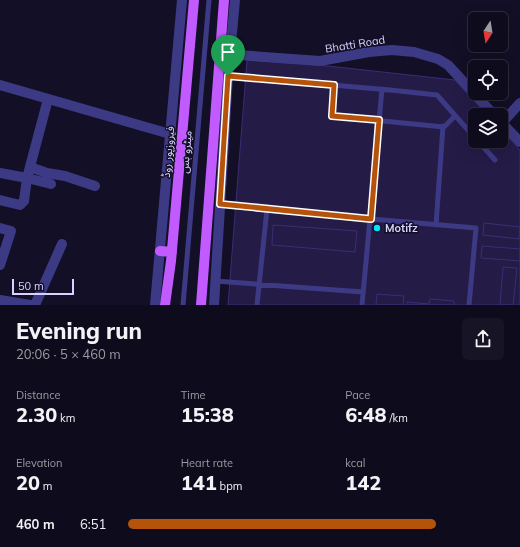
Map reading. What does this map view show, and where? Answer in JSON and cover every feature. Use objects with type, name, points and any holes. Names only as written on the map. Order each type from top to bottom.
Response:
[{"type":"main road","name":"فیروزپور روڈ","points":[[166,303],[172,252],[194,0]]},
{"type":"main road","points":[[201,305],[224,0]]},
{"type":"main road","points":[[160,251],[172,252]]},
{"type":"street","points":[[155,305],[182,0]]},
{"type":"street","points":[[214,305],[228,76],[235,0]]},
{"type":"street","name":"Bhatti Road","points":[[219,54],[320,61],[368,52],[392,50],[414,52],[438,59],[448,65],[488,108]]},
{"type":"street","points":[[0,85],[170,134]]},
{"type":"street","points":[[0,200],[20,204],[24,202],[27,178],[48,99]]},
{"type":"street","points":[[508,116],[520,103]]},
{"type":"street","points":[[508,130],[520,142]]},
{"type":"street","points":[[30,167],[47,174],[65,176],[94,186]]},
{"type":"street","points":[[0,173],[51,184]]},
{"type":"street","points":[[0,228],[11,231],[0,265]]},
{"type":"street","points":[[35,305],[62,244]]},
{"type":"street","points":[[0,300],[30,305]]},
{"type":"lane","name":"میٹرو بس","points":[[183,305],[209,0]]},
{"type":"lane","points":[[228,76],[437,95],[468,130]]},
{"type":"lane","points":[[334,85],[332,116],[443,126],[456,116]]},
{"type":"lane","points":[[362,305],[382,89]]},
{"type":"lane","points":[[436,225],[443,126]]},
{"type":"lane","points":[[484,148],[495,160]]},
{"type":"lane","points":[[220,204],[476,228],[469,305]]},
{"type":"lane","points":[[257,305],[266,209]]},
{"type":"lane","points":[[215,281],[363,292]]},
{"type":"building","name":"Motifz","points":[[247,60],[319,65],[455,80],[468,94],[468,100],[474,100],[481,108],[468,108],[468,148],[508,148],[508,137],[520,150],[520,305],[228,305]]},
{"type":"building","points":[[484,223],[520,227],[519,239],[483,235]]},
{"type":"building","points":[[273,225],[357,231],[355,252],[272,245]]},
{"type":"building","points":[[482,246],[520,249],[520,261],[481,258]]},
{"type":"building","points":[[503,267],[517,268],[513,305],[500,305]]},
{"type":"building","points":[[377,294],[404,296],[403,305],[376,305]]},
{"type":"building","points":[[430,299],[454,301],[454,305],[407,305],[407,302],[429,304]]},
{"type":"place","name":"Motifz","points":[[377,228]]},
{"type":"route","points":[[228,76],[334,85],[332,116],[379,120],[371,219],[220,204],[228,76]]}]
